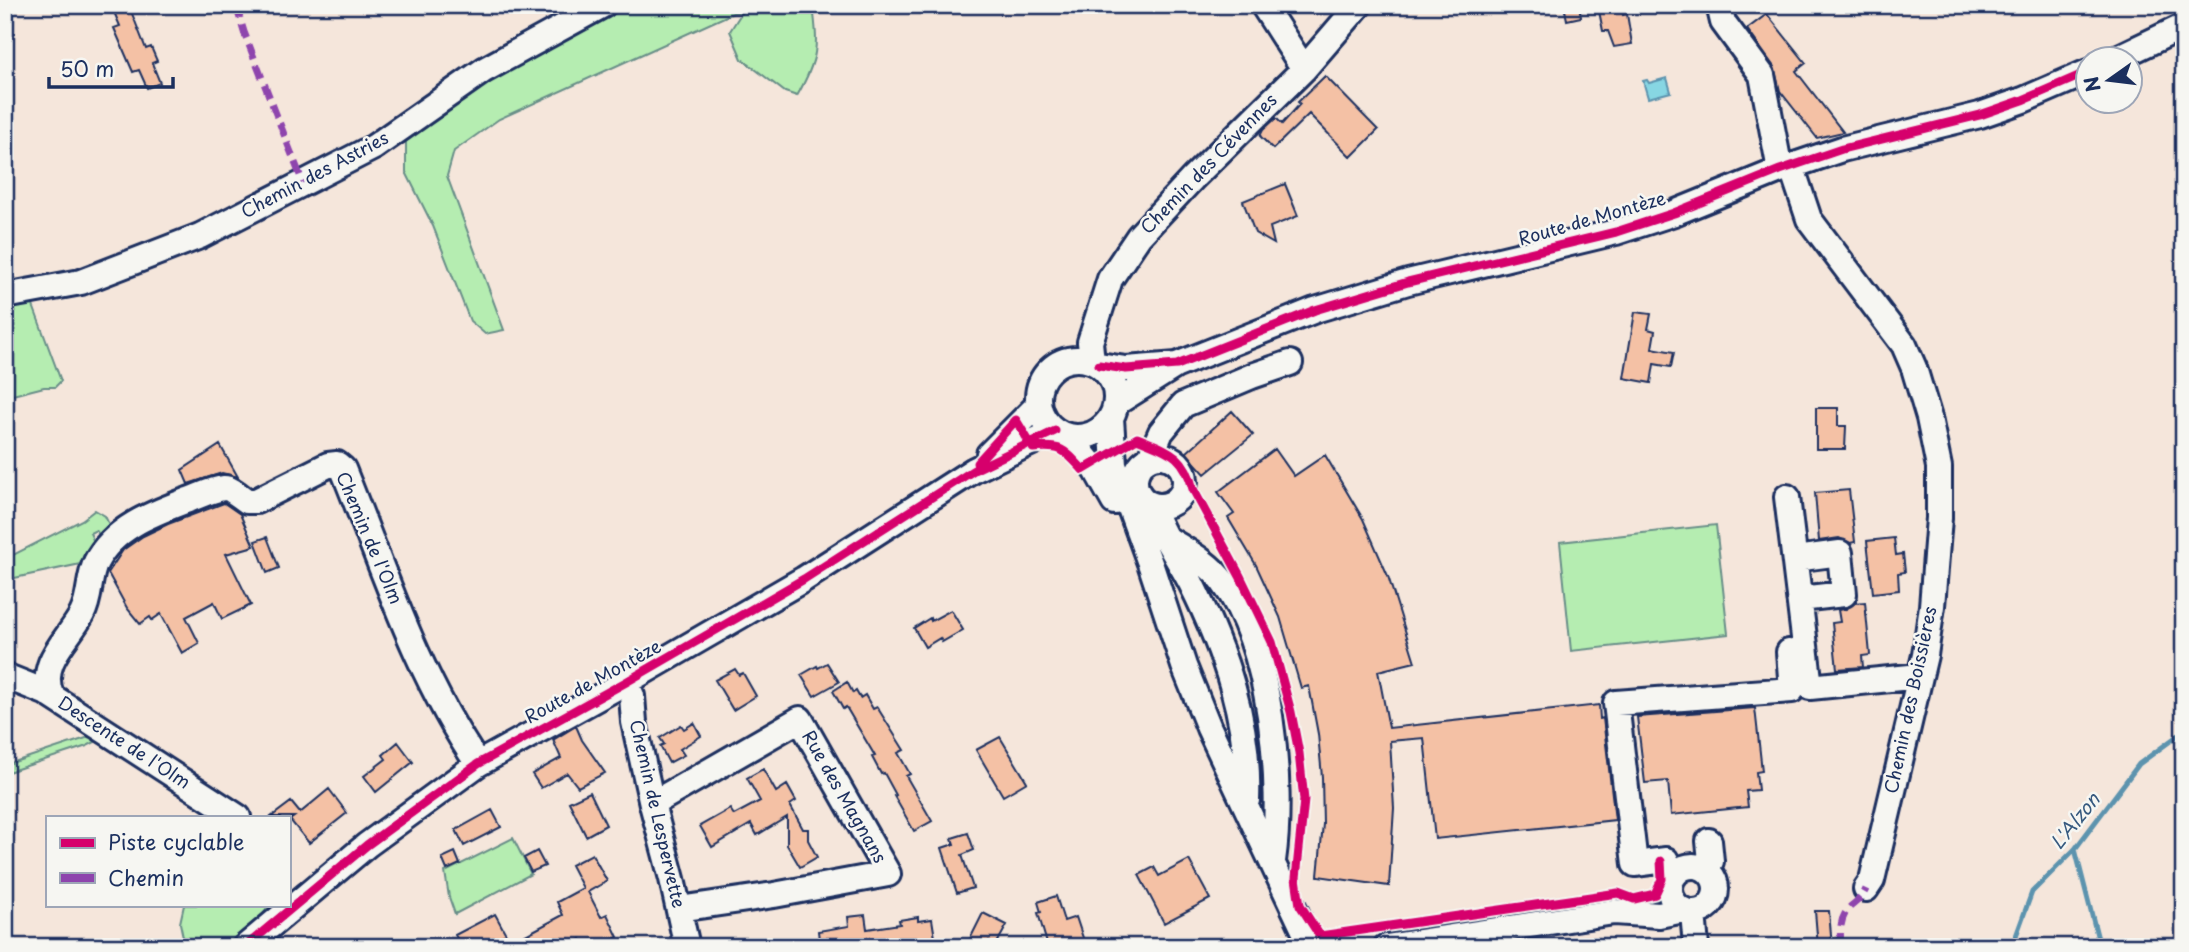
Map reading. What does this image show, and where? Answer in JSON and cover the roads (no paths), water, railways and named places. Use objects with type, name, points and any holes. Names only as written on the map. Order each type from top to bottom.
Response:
[{"type":"street","name":"Chemin des Astries","points":[[5,296],[81,282],[200,236],[374,147],[484,70],[603,5]]},
{"type":"street","points":[[1263,5],[1304,69]]},
{"type":"street","name":"Chemin des Cévennes","points":[[1089,357],[1110,279],[1139,236],[1193,178],[1304,69],[1359,5]]},
{"type":"street","points":[[1719,5],[1723,22],[1762,75],[1786,169]]},
{"type":"street","points":[[2142,46],[2184,26]]},
{"type":"street","name":"Route de Montèze","points":[[1089,357],[1126,369],[1177,365],[1315,310],[1408,282],[1616,232],[1674,213],[1842,149],[1980,115],[2074,78]]},
{"type":"street","name":"Chemin des Boissières","points":[[1786,169],[1809,219],[1903,345],[1914,368],[1929,418],[1939,467],[1939,518],[1932,606],[1920,676],[1872,880],[1866,890]]},
{"type":"street","points":[[1089,357],[1113,382],[1114,464],[1184,666],[1209,728],[1311,946],[1268,877],[1194,730],[1125,523],[1096,470],[1041,415],[1038,391],[1042,379],[1051,368],[1062,361],[1089,357]]},
{"type":"street","points":[[1134,481],[1139,466],[1150,457],[1161,432],[1183,405],[1290,363]]},
{"type":"street","points":[[1062,434],[1081,437],[1093,434],[1103,427],[1113,410],[1177,365]]},
{"type":"street","name":"Route de Montèze","points":[[974,470],[1038,405]]},
{"type":"street","name":"Route de Montèze","points":[[290,906],[478,764],[804,579],[974,470],[1062,434]]},
{"type":"street","points":[[1114,464],[1134,481],[1139,496],[1153,506],[1170,504],[1183,492],[1185,475],[1175,460],[1167,456],[1150,457]]},
{"type":"street","name":"Chemin de l'Olm","points":[[51,695],[48,680],[54,653],[85,607],[96,562],[119,534],[137,521],[200,495],[225,488],[247,501],[256,500],[328,465],[337,464],[343,469],[417,652],[445,708],[478,764]]},
{"type":"street","points":[[1787,497],[1810,687],[1920,676]]},
{"type":"street","points":[[1153,506],[1154,516],[1215,631],[1229,672],[1246,758],[1247,808]]},
{"type":"street","points":[[1168,539],[1204,561],[1223,582],[1248,631],[1259,665],[1273,740],[1277,778],[1277,833],[1273,861]]},
{"type":"street","points":[[1795,559],[1840,553],[1844,594],[1800,598]]},
{"type":"street","points":[[1696,947],[1666,860],[1635,864],[1616,703],[1792,690],[1789,652]]},
{"type":"street","name":"Descente de l'Olm","points":[[5,676],[30,684],[51,695],[236,816]]},
{"type":"street","name":"Chemin de Lespervette","points":[[626,682],[632,696],[652,804],[679,909],[680,945]]},
{"type":"street","name":"Rue des Magnans","points":[[652,804],[800,719],[888,874],[679,909]]},
{"type":"street","points":[[1704,868],[1711,861],[1709,841]]},
{"type":"street","points":[[1386,947],[1614,912],[1642,913],[1680,899],[1707,907],[1716,895],[1714,879],[1704,868],[1690,866],[1678,872],[1680,899]]},
{"type":"street","name":"Route de Montèze","points":[[245,947],[287,908]]},
{"type":"water","points":[[1667,78],[1671,92],[1648,98],[1643,81],[1647,80],[1649,83]]},
{"type":"waterway","name":"L'Alzon","points":[[2012,947],[2032,892],[2075,849],[2139,764],[2184,731]]},
{"type":"waterway","points":[[2075,849],[2100,947]]}]
